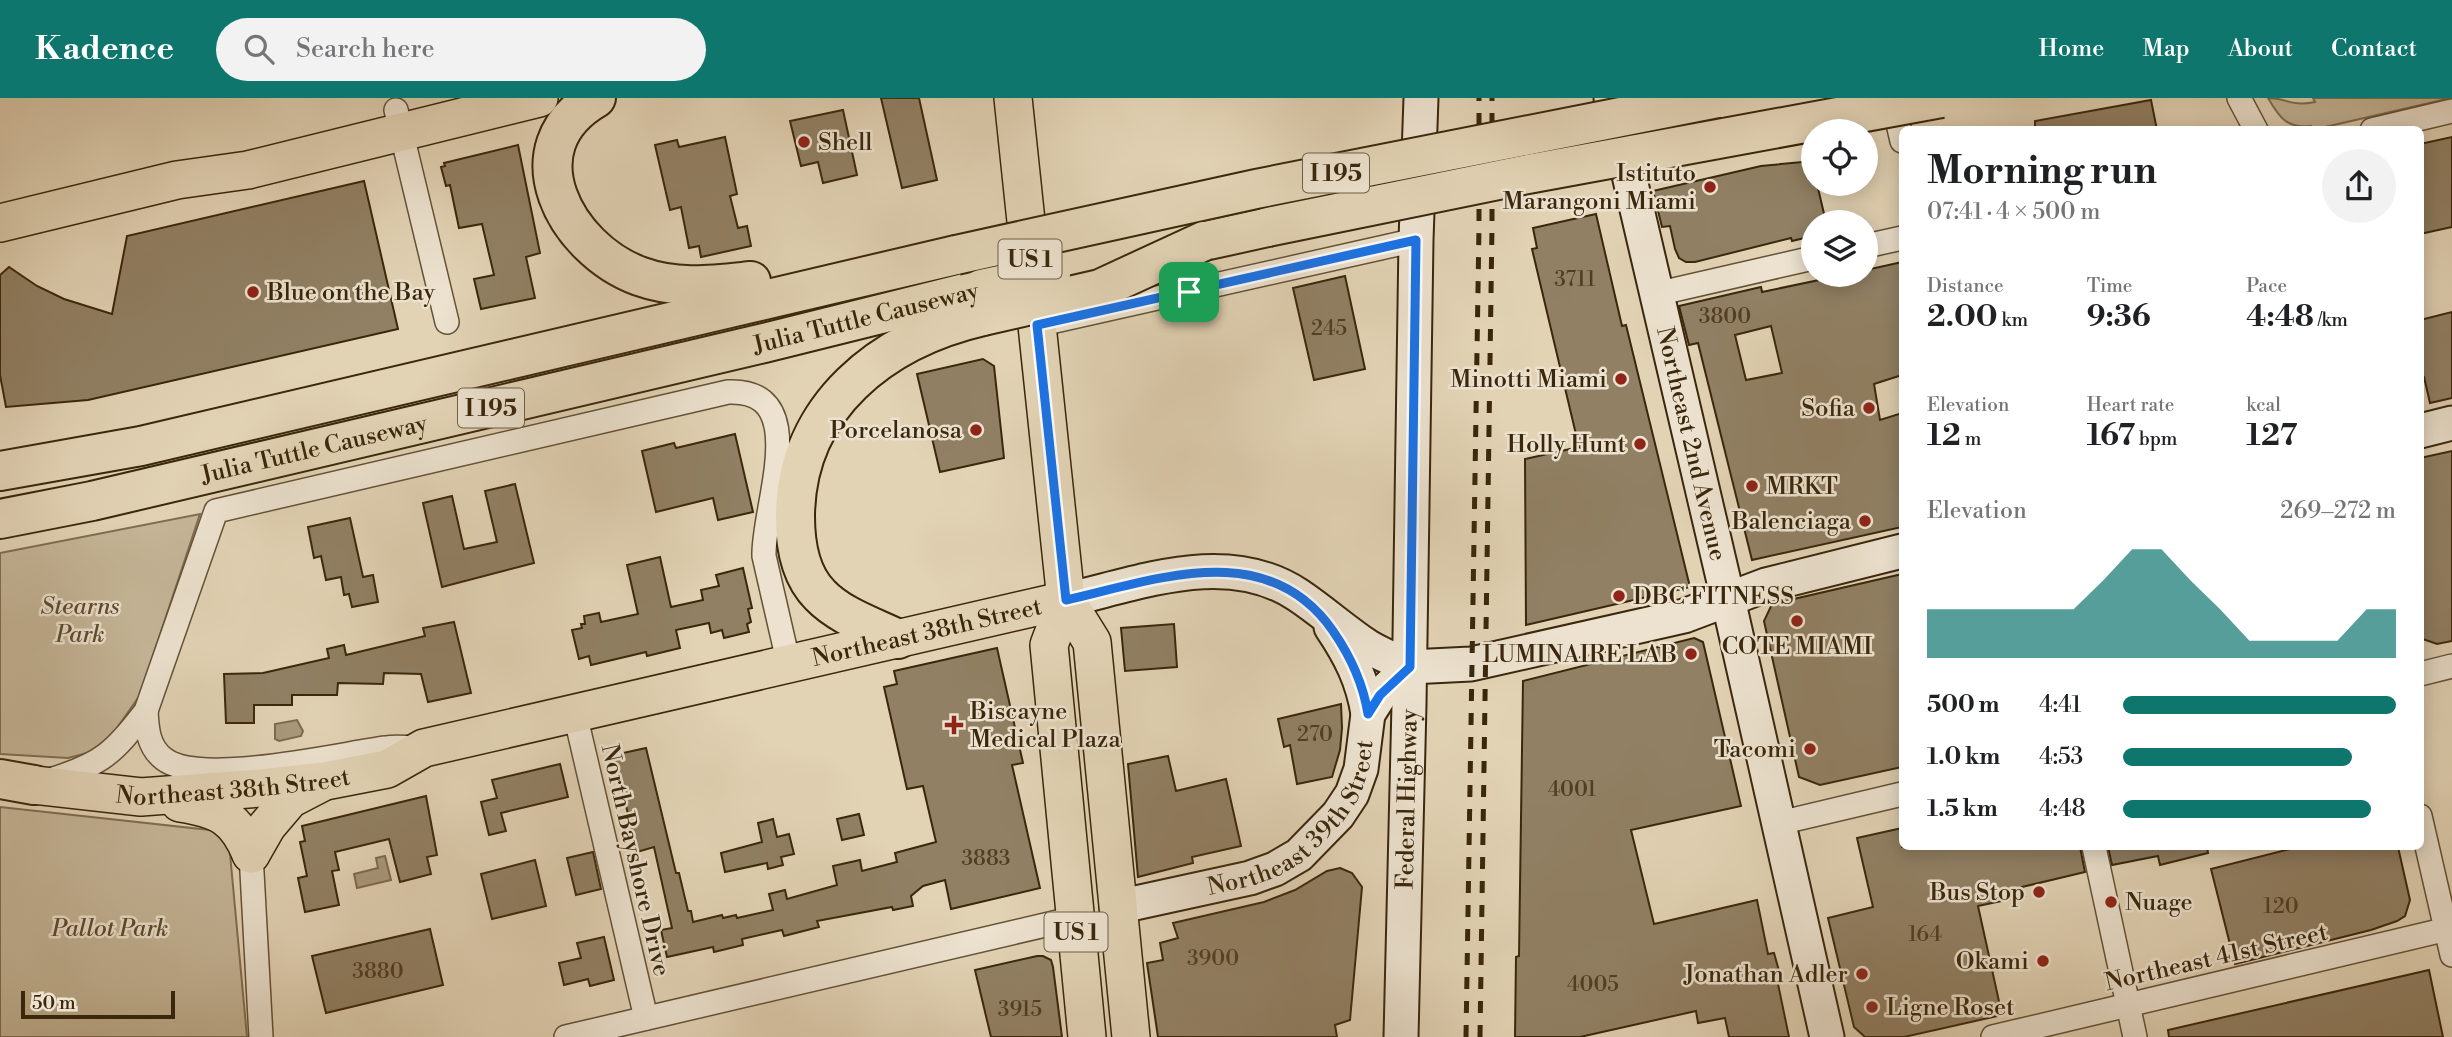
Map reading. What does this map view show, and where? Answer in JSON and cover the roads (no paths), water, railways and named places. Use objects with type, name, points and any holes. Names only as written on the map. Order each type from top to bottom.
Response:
[{"type":"highway","points":[[596,98],[579,110],[565,126],[556,146],[553,181],[559,204],[570,223],[590,245],[614,264],[655,281],[703,287],[889,270]]},
{"type":"highway","name":"Julia Tuttle Causeway","points":[[0,471],[141,446],[889,270],[1256,189],[1717,98]]},
{"type":"highway","name":"Julia Tuttle Causeway","points":[[0,519],[105,498],[751,346],[982,303],[1204,241],[1523,175],[1941,98]]},
{"type":"highway","points":[[898,639],[831,606],[817,593],[809,580],[800,562],[795,526],[795,503],[802,460],[822,417],[836,397],[855,380],[875,364],[925,335],[961,321],[982,303]]},
{"type":"main road","points":[[0,223],[177,180],[248,170],[399,121],[449,98]]},
{"type":"main road","points":[[399,121],[539,98]]},
{"type":"main road","name":"US 1","points":[[1013,98],[1066,600],[1092,642],[1131,1037]]},
{"type":"main road","name":"Federal Highway","points":[[1401,1037],[1421,98]]},
{"type":"main road","name":"Northeast 2nd Avenue","points":[[1611,98],[1827,1037]]},
{"type":"main road","points":[[2424,430],[2452,423]]},
{"type":"main road","points":[[1410,667],[1485,661],[1684,616],[1766,585],[1899,552]]},
{"type":"main road","name":"Northeast 38th Street","points":[[17,782],[141,797],[325,781],[387,769],[424,748],[1196,572],[1228,571],[1248,574],[1283,586],[1367,645],[1410,667]]},
{"type":"main road","name":"US 1","points":[[1066,600],[1049,645],[1087,1037]]},
{"type":"main road","points":[[1319,611],[1360,677],[1368,714]]},
{"type":"main road","name":"Northeast 39th Street","points":[[1117,907],[1250,878],[1275,869],[1299,855],[1338,816],[1352,794],[1360,769],[1368,714],[1380,695],[1410,667]]},
{"type":"main road","points":[[251,854],[267,826],[290,799],[325,781]]},
{"type":"main road","points":[[141,797],[193,805],[228,817],[244,837],[251,854]]},
{"type":"main road","points":[[1075,918],[1094,937],[1104,1037]]},
{"type":"street","points":[[1892,98],[1899,128]]},
{"type":"street","points":[[2239,98],[2254,126]]},
{"type":"street","points":[[2389,126],[2452,111]]},
{"type":"street","points":[[399,121],[447,322]]},
{"type":"street","points":[[1878,243],[1899,239]]},
{"type":"street","points":[[1037,325],[1416,240]]},
{"type":"street","points":[[1656,294],[1801,261]]},
{"type":"street","points":[[17,782],[77,772],[103,759],[125,738],[146,711],[216,511],[728,392],[750,394],[760,400],[774,416],[777,428],[775,475],[764,539],[764,556],[789,664]]},
{"type":"street","points":[[2424,673],[2452,666]]},
{"type":"street","name":"Northeast 38th Street","points":[[146,711],[147,732],[157,752],[171,764],[194,770],[292,763],[388,747],[424,748]]},
{"type":"street","name":"North Bayshore Drive","points":[[575,714],[646,1018]]},
{"type":"street","points":[[1779,823],[1899,795]]},
{"type":"street","points":[[2424,833],[2448,928],[2452,955]]},
{"type":"street","points":[[2095,850],[2135,1037]]},
{"type":"street","points":[[251,854],[261,1037]]},
{"type":"street","points":[[566,1037],[1075,918]]},
{"type":"street","name":"Northeast 41st Street","points":[[1993,1037],[2448,928]]},
{"type":"railway","points":[[1466,1037],[1479,98]]},
{"type":"railway","points":[[1480,1037],[1492,98]]},
{"type":"place","name":"Shell","points":[[804,142]]},
{"type":"place","name":"Istituto Marangoni Miami","points":[[1710,187]]},
{"type":"place","name":"Blue on the Bay","points":[[253,292]]},
{"type":"place","name":"Minotti Miami","points":[[1621,379]]},
{"type":"place","name":"Sofia","points":[[1869,408]]},
{"type":"place","name":"Porcelanosa","points":[[976,430]]},
{"type":"place","name":"Holly Hunt","points":[[1640,444]]},
{"type":"place","name":"MRKT","points":[[1752,486]]},
{"type":"place","name":"Balenciaga","points":[[1865,521]]},
{"type":"place","name":"DBC FITNESS","points":[[1619,596]]},
{"type":"place","name":"COTE MIAMI","points":[[1797,621]]},
{"type":"place","name":"LUMINAIRE LAB","points":[[1691,654]]},
{"type":"place","name":"Biscayne Medical Plaza","points":[[954,725]]},
{"type":"place","name":"Tacomi","points":[[1810,749]]},
{"type":"place","name":"Bus Stop","points":[[2039,892]]},
{"type":"place","name":"Nuage","points":[[2111,902]]},
{"type":"place","name":"Okami","points":[[2043,961]]},
{"type":"place","name":"Jonathan Adler","points":[[1862,974]]},
{"type":"place","name":"Ligne Roset","points":[[1872,1007]]},
{"type":"park label","name":"Stearns Park","points":[[80,620]]},
{"type":"park label","name":"Pallot Park","points":[[110,928]]}]
